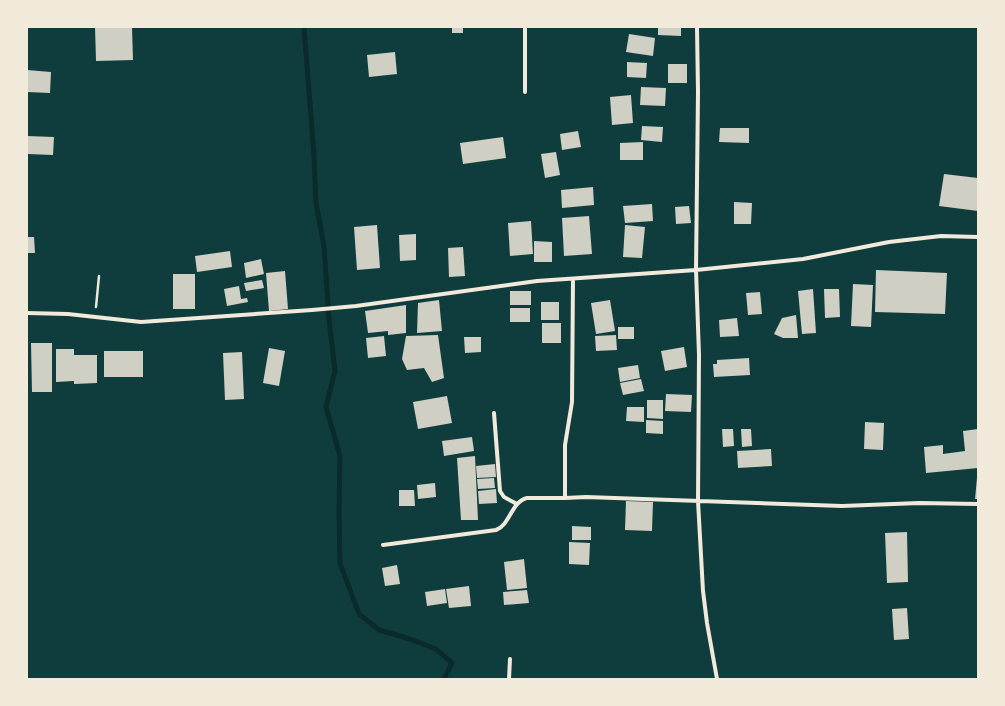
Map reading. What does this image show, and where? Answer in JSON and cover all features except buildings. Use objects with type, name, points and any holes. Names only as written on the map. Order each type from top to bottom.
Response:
[{"type":"street","points":[[525,27],[525,92]]},
{"type":"street","points":[[697,27],[698,92],[696,270],[699,354],[698,502],[703,591],[717,679]]},
{"type":"street","points":[[27,313],[68,314],[141,322],[312,310],[356,306],[537,281],[573,280],[696,270],[803,259],[889,242],[941,236],[978,237]]},
{"type":"street","points":[[565,498],[565,445],[572,402],[573,280]]},
{"type":"street","points":[[494,413],[500,491],[504,497],[517,504]]},
{"type":"street","points":[[383,545],[496,530],[504,524],[517,504],[523,499],[527,498],[586,497],[842,506],[919,503],[978,504]]},
{"type":"street","points":[[509,679],[510,659]]},
{"type":"path","points":[[95,317],[99,276]]},
{"type":"waterway","points":[[304,27],[314,156],[316,203],[324,246],[329,319],[335,371],[326,407],[340,456],[340,563],[359,614],[379,630],[407,638],[436,649],[452,663],[444,679]]}]
